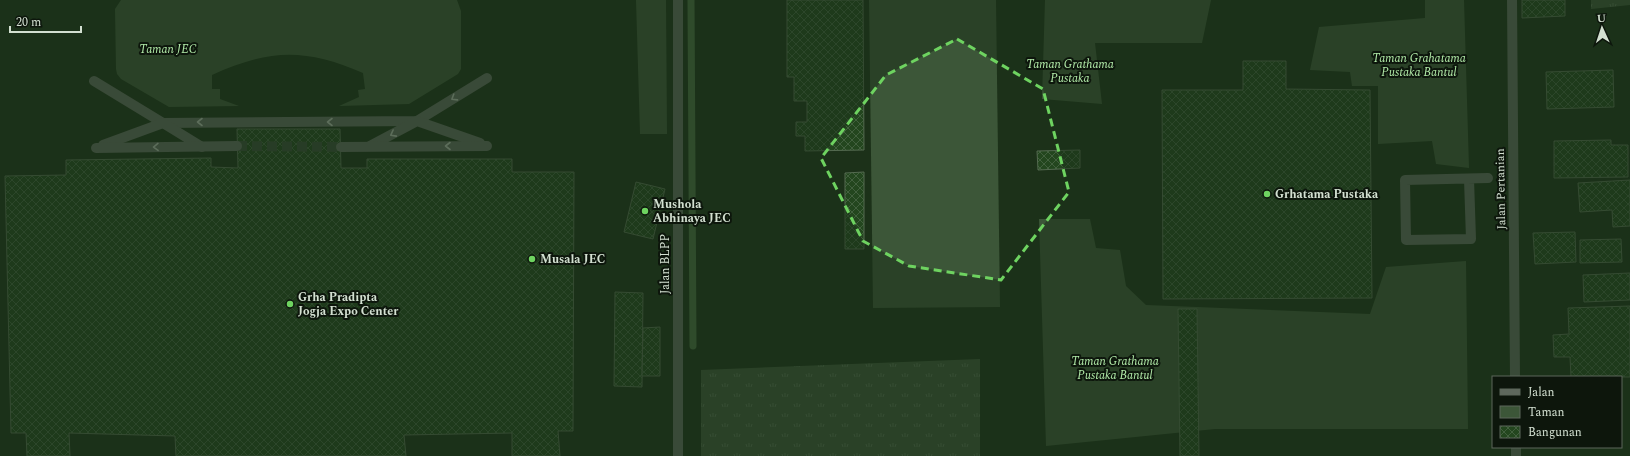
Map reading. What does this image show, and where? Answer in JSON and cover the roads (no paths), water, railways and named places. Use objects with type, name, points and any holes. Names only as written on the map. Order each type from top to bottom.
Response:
[{"type":"street","name":"Jalan BLPP","points":[[678,0],[678,456]]},
{"type":"street","name":"Jalan Pertanian","points":[[1512,0],[1515,376]]},
{"type":"street","points":[[369,147],[417,121],[487,78]]},
{"type":"street","points":[[94,81],[202,147]]},
{"type":"street","points":[[237,146],[96,148],[163,122],[417,121],[488,146],[341,147]]},
{"type":"street","points":[[1469,179],[1471,239],[1406,240],[1405,180],[1488,178]]},
{"type":"waterway","points":[[691,0],[693,346]]},
{"type":"tunnel","points":[[237,146],[341,147]]},
{"type":"place","name":"Grhatama Pustaka","points":[[1267,194]]},
{"type":"place","name":"Mushola Abhinaya JEC","points":[[645,211]]},
{"type":"place","name":"Musala JEC","points":[[532,259]]},
{"type":"place","name":"Grha Pradipta Jogja Expo Center","points":[[290,304]]},
{"type":"park label","name":"Taman JEC","points":[[168,49]]},
{"type":"park label","name":"Taman Grahatama Pustaka Bantul","points":[[1419,65]]},
{"type":"park label","name":"Taman Grathama Pustaka","points":[[1070,71]]},
{"type":"park label","name":"Taman Grathama Pustaka Bantul","points":[[1115,368]]}]
